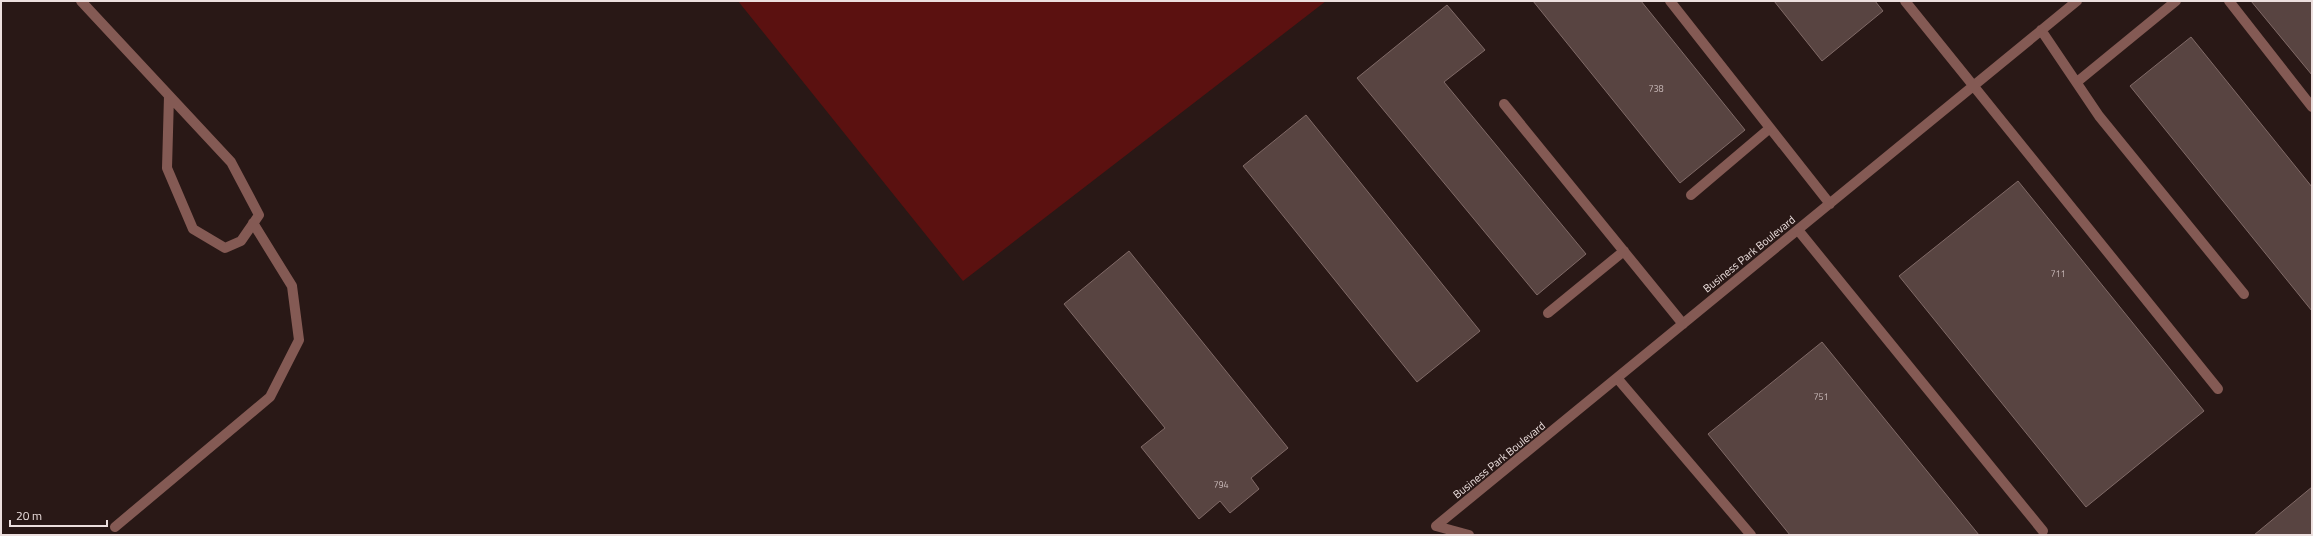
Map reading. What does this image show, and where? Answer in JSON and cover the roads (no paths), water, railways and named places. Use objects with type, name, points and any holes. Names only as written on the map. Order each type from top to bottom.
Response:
[{"type":"street","points":[[81,1],[231,162],[259,215],[241,241],[225,248],[193,229],[168,168],[169,96]]},
{"type":"street","points":[[1670,1],[1830,204]]},
{"type":"street","points":[[1905,1],[2218,390]]},
{"type":"street","name":"Business Park Boulevard","points":[[1469,535],[1436,526],[2077,1]]},
{"type":"street","points":[[2077,82],[2176,1]]},
{"type":"street","points":[[2229,1],[2312,107]]},
{"type":"street","points":[[2042,30],[2099,116],[2244,294]]},
{"type":"street","points":[[1504,104],[1683,324]]},
{"type":"street","points":[[1691,195],[1770,128]]},
{"type":"street","points":[[115,527],[270,397],[299,340],[292,286],[253,223]]},
{"type":"street","points":[[1798,230],[2043,531]]},
{"type":"street","points":[[1548,313],[1624,251]]},
{"type":"street","points":[[1617,378],[1751,535]]}]
